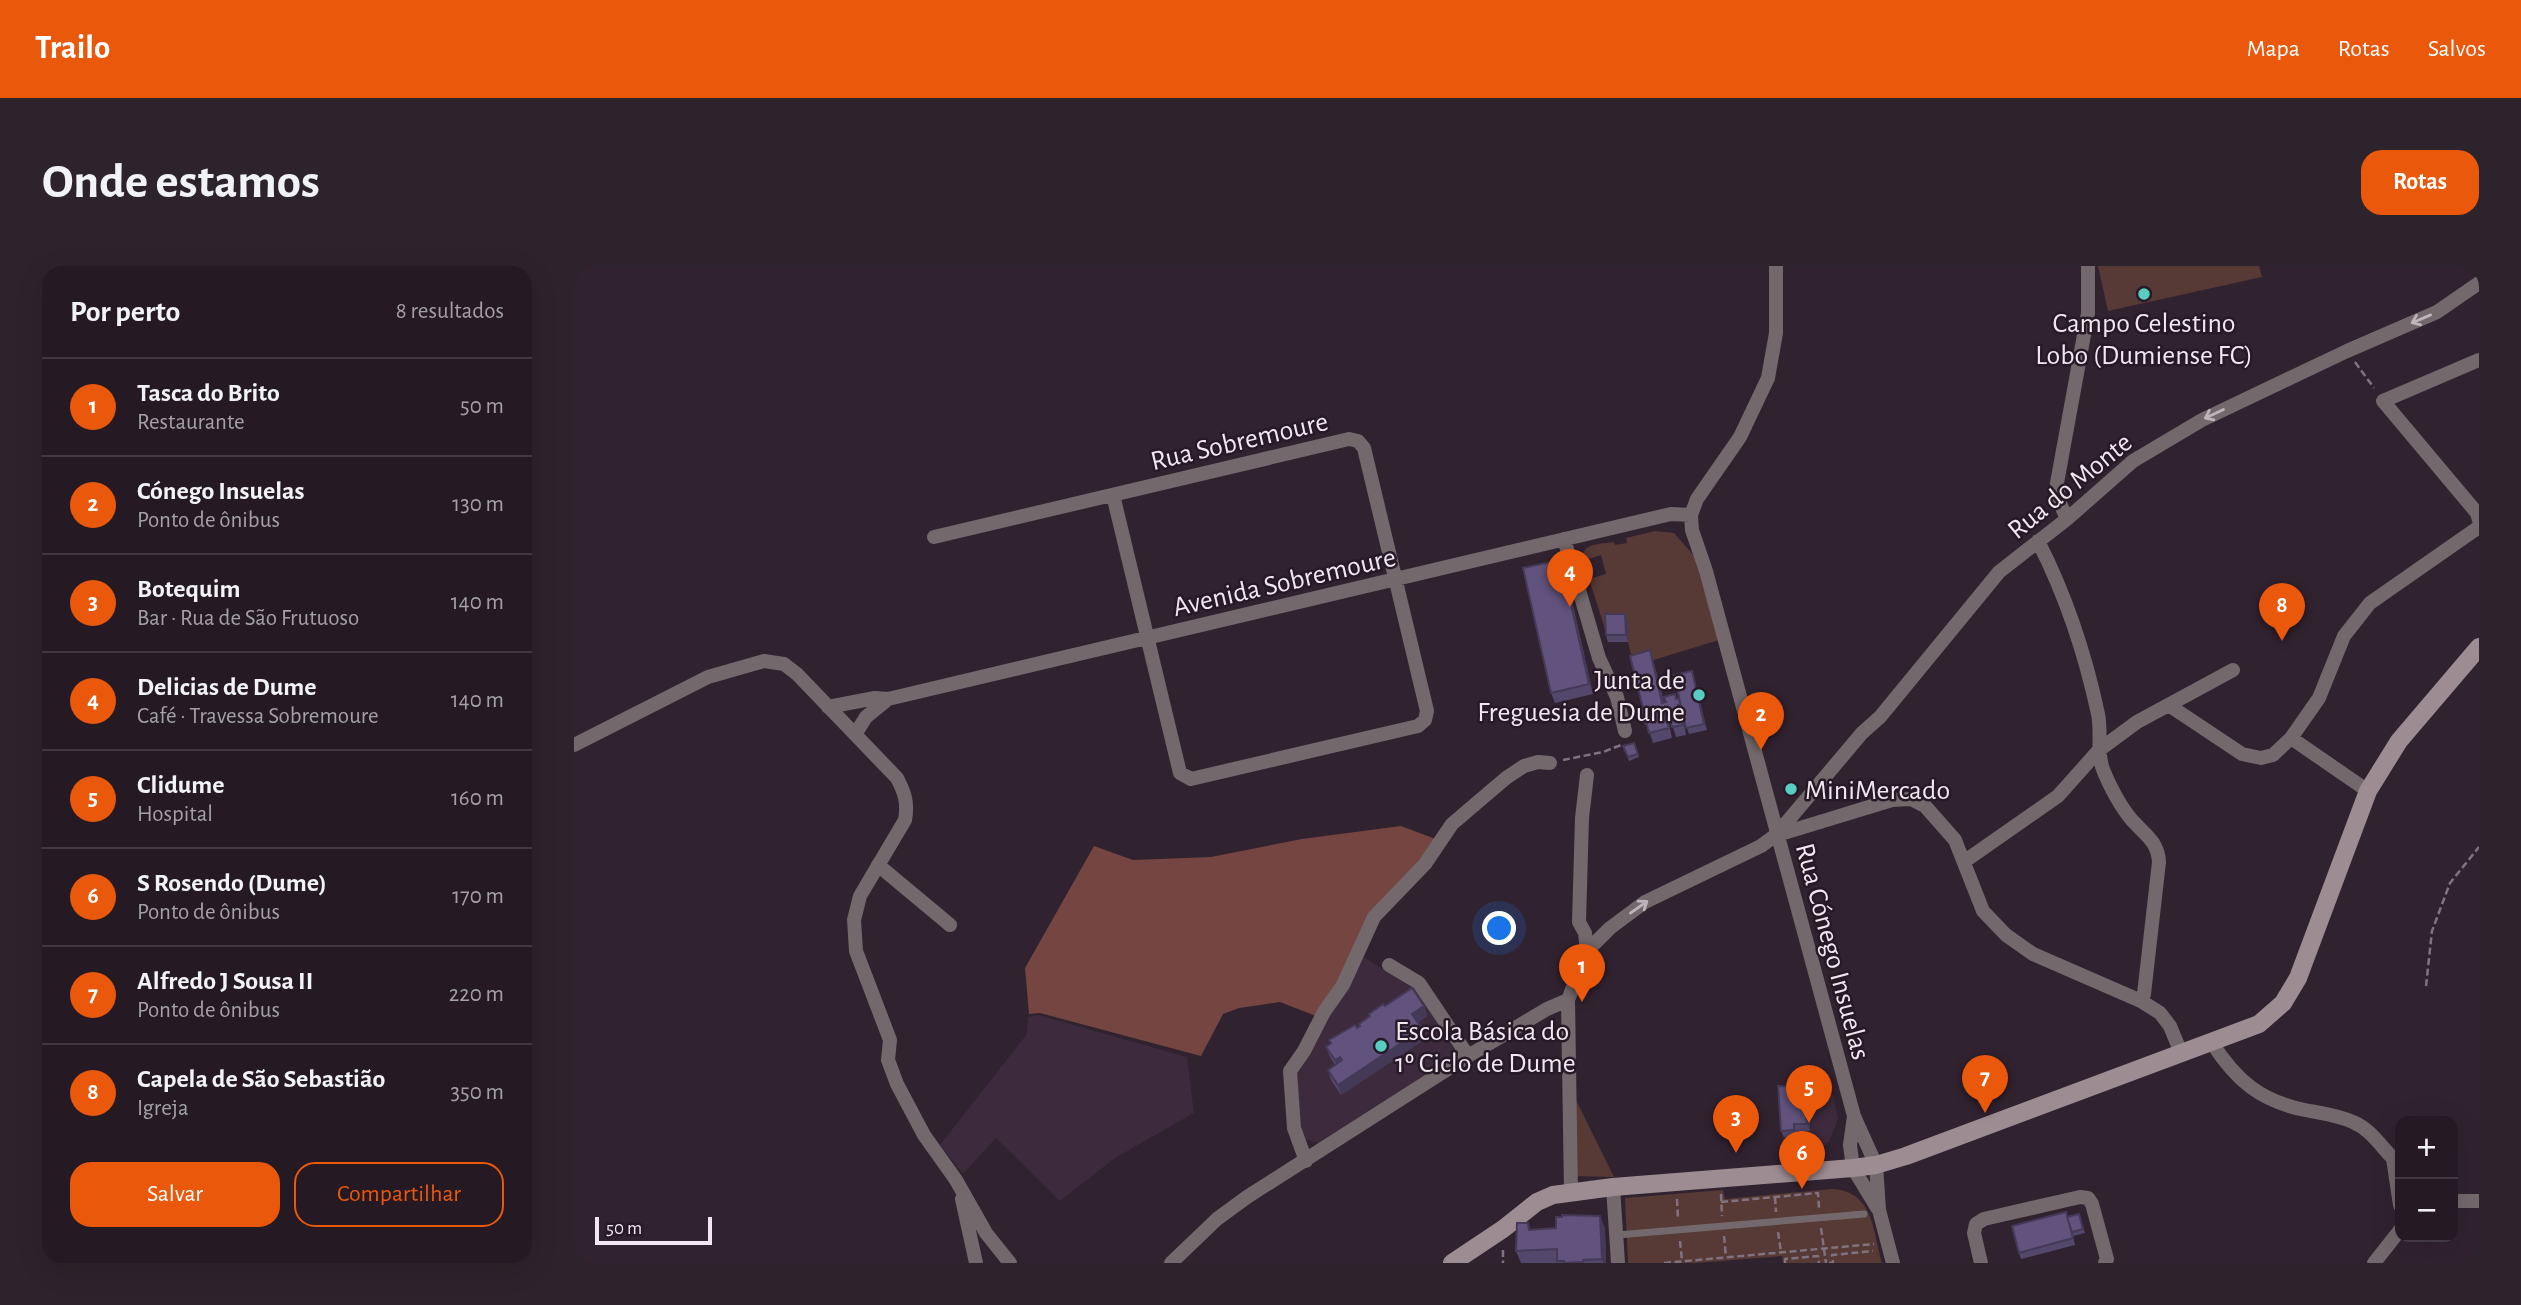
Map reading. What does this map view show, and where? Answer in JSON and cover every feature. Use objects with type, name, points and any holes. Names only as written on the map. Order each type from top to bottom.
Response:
[{"type":"street","points":[[1691,515],[1696,499],[1740,437],[1768,378],[1776,333],[1776,266]]},
{"type":"street","points":[[2067,519],[2059,501],[2057,483],[2088,313],[2088,266]]},
{"type":"street","name":"Rua do Monte","points":[[1776,835],[1862,733],[1880,717],[1999,572],[2067,519],[2133,461],[2202,420],[2347,351],[2437,312],[2479,283]]},
{"type":"street","points":[[2479,359],[2383,401],[2477,513],[2479,520]]},
{"type":"street","name":"Rua Sobremoure","points":[[934,537],[1349,439],[1358,441],[1364,447],[1395,579]]},
{"type":"street","points":[[1113,495],[1180,773],[1191,779],[1418,726],[1425,720],[1427,711],[1395,579]]},
{"type":"street","name":"Avenida Sobremoure","points":[[828,707],[875,698],[888,699],[1671,514],[1691,515]]},
{"type":"street","name":"Rua Cónego Insuelas","points":[[1691,515],[1692,530],[1706,571],[1854,1116],[1876,1165]]},
{"type":"street","points":[[2170,706],[2242,754],[2261,758],[2273,755],[2291,738],[2319,698],[2344,636],[2370,603],[2479,527]]},
{"type":"street","points":[[1564,539],[1599,658],[1616,697],[1625,731]]},
{"type":"street","points":[[2038,541],[2060,583],[2080,639],[2099,718],[2099,750],[2105,775],[2126,811],[2158,848],[2160,862],[2141,1001]]},
{"type":"street","points":[[1452,1263],[1503,1229],[1536,1202],[1553,1195],[1613,1187],[1876,1165],[2259,1024],[2283,1003],[2298,978],[2368,791],[2399,740],[2479,647]]},
{"type":"street","points":[[574,745],[708,677],[764,661],[784,664],[797,674],[897,778],[905,793],[905,820],[860,896],[854,920],[856,951],[890,1040],[888,1060],[897,1084],[924,1135],[957,1181],[986,1233],[1010,1263]]},
{"type":"street","points":[[1965,861],[2058,796],[2099,750],[2137,722],[2233,670]]},
{"type":"street","name":"Avenida Sobremoure","points":[[856,733],[866,717],[888,699]]},
{"type":"street","points":[[2291,738],[2368,791]]},
{"type":"street","points":[[1306,1161],[1294,1128],[1290,1071],[1343,985],[1374,917],[1425,864],[1452,824],[1524,766],[1538,762],[1550,764]]},
{"type":"street","points":[[1587,775],[1582,818],[1579,922],[1585,933],[1587,951]]},
{"type":"street","points":[[1571,1192],[1568,1000],[1587,951],[1610,928],[1645,902],[1761,846],[1776,835],[1892,800],[1911,799],[1925,806],[1955,840],[1983,911],[2006,935],[2033,954],[2141,1001],[2160,1013],[2181,1053]]},
{"type":"street","points":[[878,865],[950,925]]},
{"type":"street","points":[[1389,965],[1419,983],[1468,1056]]},
{"type":"street","points":[[1171,1263],[1217,1219],[1247,1197],[1468,1056],[1547,1009],[1568,1000]]},
{"type":"street","points":[[2212,1043],[2245,1085],[2267,1098],[2302,1110],[2334,1115],[2354,1122],[2375,1136],[2395,1160]]},
{"type":"street","name":"Rua Cónego Insuelas","points":[[1853,1168],[1850,1145],[1854,1116]]},
{"type":"street","points":[[1876,1165],[1879,1210],[1893,1263]]},
{"type":"street","points":[[1853,1168],[1879,1210]]},
{"type":"street","points":[[957,1181],[976,1263]]},
{"type":"street","points":[[1613,1187],[1618,1263]]},
{"type":"street","points":[[1981,1263],[1974,1233],[1976,1224],[1984,1219],[2080,1197],[2088,1198],[2092,1204],[2107,1259],[2105,1263]]},
{"type":"street","points":[[2458,1201],[2479,1201]]},
{"type":"street","points":[[2374,1263],[2395,1236]]},
{"type":"lane","points":[[1616,1235],[1864,1214]]},
{"type":"path","points":[[2347,351],[2383,401]]},
{"type":"path","points":[[1550,764],[1619,747],[1624,740],[1625,731]]},
{"type":"path","points":[[2426,986],[2432,931],[2450,883],[2479,847]]},
{"type":"path","points":[[1721,1202],[1818,1193]]},
{"type":"path","points":[[1664,1263],[1875,1244],[1864,1214]]},
{"type":"path","points":[[1824,1250],[1828,1263],[1833,1263],[1832,1255],[1875,1251]]},
{"type":"path","points":[[1785,1263],[1785,1259],[1818,1256],[1819,1263]]},
{"type":"shaded area","name":"Campo Celestino Lobo (Dumiense FC)","points":[[2098,266],[2259,266],[2262,277],[2108,311]]},
{"type":"shaded area","points":[[1655,531],[1674,533],[1695,557],[1719,640],[1634,666],[1628,642],[1608,638],[1589,579],[1606,574],[1601,555],[1583,561],[1583,555],[1588,548],[1597,544],[1627,543],[1626,538]]},
{"type":"shaded area","points":[[1401,826],[1438,840],[1383,902],[1339,982],[1316,1016],[1280,1002],[1239,1008],[1223,1014],[1201,1056],[1040,1013],[1029,1014],[1025,968],[1094,846],[1133,860],[1211,857],[1302,839]]},
{"type":"shaded area","name":"Escola Básica do 1º Ciclo de Dume","points":[[1362,956],[1416,990],[1457,1054],[1322,1144],[1304,1139],[1298,1122],[1295,1072]]},
{"type":"shaded area","points":[[1038,1015],[1187,1057],[1194,1113],[1115,1158],[1060,1201],[996,1138],[963,1174],[940,1145],[1027,1034],[1028,1017]]},
{"type":"shaded area","points":[[1568,1084],[1614,1177],[1571,1176]]},
{"type":"shaded area","points":[[1780,1093],[1833,1094],[1838,1119],[1829,1142],[1816,1150],[1783,1153]]},
{"type":"shaded area","points":[[1832,1189],[1846,1191],[1863,1205],[1873,1226],[1882,1263],[1783,1263],[1782,1256],[1696,1263],[1628,1263],[1625,1198],[1723,1190],[1725,1199]]},
{"type":"building","points":[[1561,560],[1589,684],[1551,693],[1523,568]]},
{"type":"building","points":[[1605,614],[1625,614],[1626,635],[1606,635]]},
{"type":"building","points":[[1650,650],[1662,703],[1666,702],[1664,697],[1675,694],[1676,699],[1679,698],[1683,725],[1672,727],[1667,708],[1664,709],[1669,728],[1649,733],[1644,714],[1641,715],[1640,708],[1643,708],[1630,656]]},
{"type":"building","points":[[1692,671],[1704,724],[1686,728],[1674,675]]},
{"type":"building","points":[[1634,743],[1638,754],[1628,757],[1623,746]]},
{"type":"building","points":[[1412,988],[1424,1006],[1412,1014],[1422,1029],[1338,1085],[1328,1070],[1342,1060],[1340,1057],[1335,1060],[1326,1047],[1331,1043],[1329,1040],[1355,1025],[1357,1028],[1369,1014]]},
{"type":"building","points":[[1778,1086],[1803,1087],[1807,1124],[1794,1124],[1794,1130],[1781,1131]]},
{"type":"building","points":[[2066,1212],[2073,1238],[2019,1253],[2012,1226]]},
{"type":"building","points":[[2079,1214],[2083,1229],[2072,1232],[2067,1217]]},
{"type":"building","points":[[1600,1216],[1602,1259],[1564,1263],[1557,1261],[1557,1249],[1516,1251],[1517,1223],[1528,1223],[1529,1230],[1556,1228],[1556,1217]]},
{"type":"place","name":"Campo Celestino Lobo (Dumiense FC)","points":[[2144,294]]},
{"type":"place","name":"Delicias de Dume","points":[[1570,607]]},
{"type":"place","name":"Capela de São Sebastião","points":[[2282,641]]},
{"type":"place","name":"Junta de Freguesia de Dume","points":[[1699,695]]},
{"type":"place","name":"Cónego Insuelas","points":[[1761,750]]},
{"type":"place","name":"MiniMercado","points":[[1791,789]]},
{"type":"place","name":"Tasca do Brito","points":[[1582,1002]]},
{"type":"place","name":"Escola Básica do 1º Ciclo de Dume","points":[[1381,1046]]},
{"type":"place","name":"Alfredo J Sousa II","points":[[1985,1113]]},
{"type":"place","name":"Clidume","points":[[1809,1123]]},
{"type":"place","name":"Botequim","points":[[1736,1153]]},
{"type":"place","name":"S Rosendo (Dume)","points":[[1802,1189]]}]
